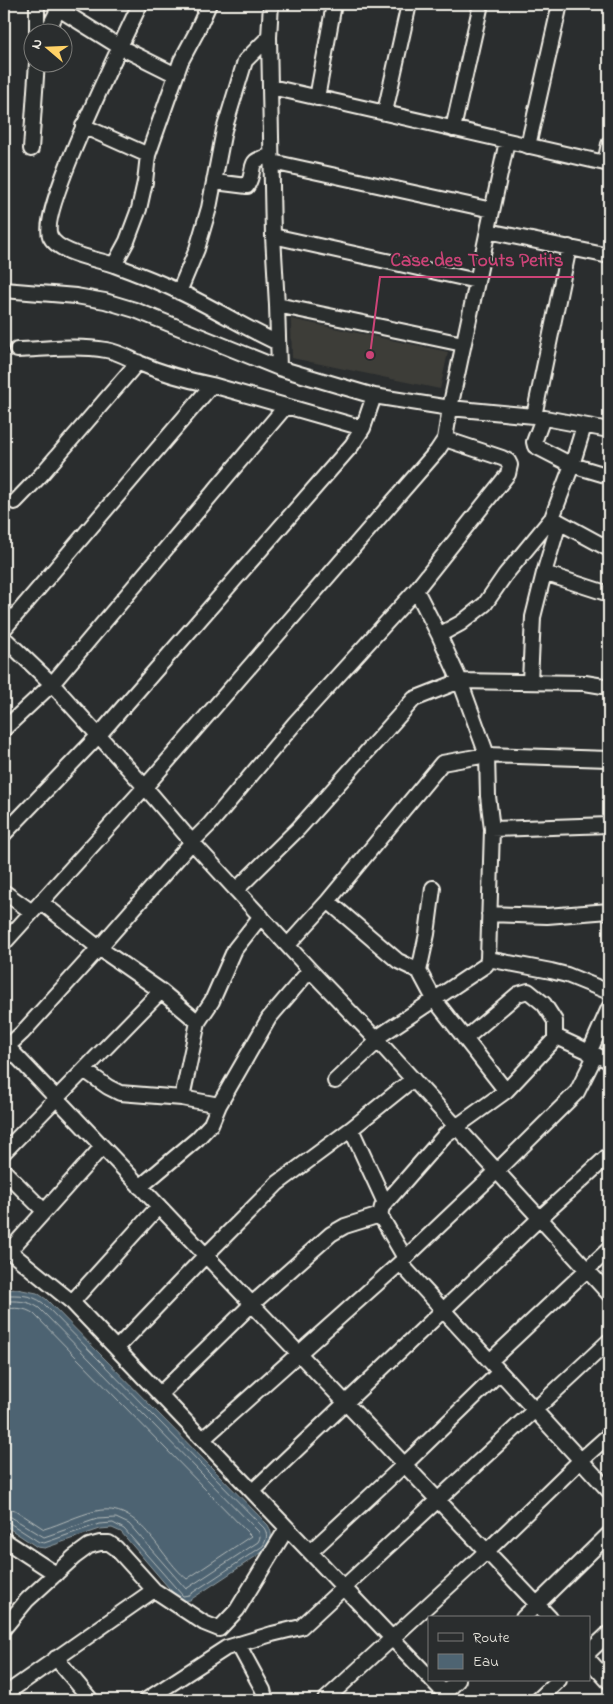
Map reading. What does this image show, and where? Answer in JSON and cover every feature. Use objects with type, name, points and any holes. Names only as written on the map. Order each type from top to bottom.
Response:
[{"type":"street","points":[[37,4],[37,22]]},
{"type":"street","points":[[140,4],[83,126],[55,201],[48,231],[53,241],[62,248],[114,265],[180,292],[278,343]]},
{"type":"street","points":[[114,265],[127,241],[139,209],[148,155],[181,61],[209,4]]},
{"type":"street","points":[[271,4],[269,37],[271,159],[279,368]]},
{"type":"street","points":[[317,98],[334,4]]},
{"type":"street","points":[[384,112],[409,4]]},
{"type":"street","points":[[453,129],[481,4]]},
{"type":"street","points":[[528,146],[560,4]]},
{"type":"street","points":[[52,22],[60,7],[120,47],[176,75]]},
{"type":"street","points":[[180,292],[197,249],[215,182],[224,130],[245,61],[269,37]]},
{"type":"street","points":[[31,149],[36,72]]},
{"type":"street","points":[[271,87],[607,164],[609,144]]},
{"type":"street","points":[[83,126],[148,155]]},
{"type":"street","points":[[4,943],[145,787],[437,451],[445,439],[463,344],[507,141]]},
{"type":"street","points":[[215,182],[247,186],[254,163],[258,158],[271,159],[492,210]]},
{"type":"street","points":[[488,231],[609,256]]},
{"type":"street","points":[[273,236],[477,281]]},
{"type":"street","points":[[569,248],[534,445],[572,465],[609,476]]},
{"type":"street","points":[[4,290],[76,296],[135,310],[279,368],[374,396],[450,408],[539,417],[609,430]]},
{"type":"street","points":[[277,305],[463,344]]},
{"type":"street","points":[[18,350],[79,347],[108,350],[126,355],[138,362],[188,380],[212,385],[363,428]]},
{"type":"street","points":[[15,502],[40,476],[138,362]]},
{"type":"street","points":[[4,629],[212,385]]},
{"type":"street","points":[[4,834],[99,735],[352,445],[363,428],[374,396]]},
{"type":"street","points":[[4,730],[52,684],[286,406]]},
{"type":"street","points":[[530,682],[533,617],[555,521],[584,426]]},
{"type":"street","points":[[445,439],[508,461],[508,474],[416,590],[295,723],[210,824],[22,1033],[5,1045],[548,1616]]},
{"type":"street","points":[[555,521],[609,549]]},
{"type":"street","points":[[439,634],[461,623],[484,604],[505,575],[555,521]]},
{"type":"street","points":[[544,573],[609,594]]},
{"type":"street","points":[[335,1081],[378,1041],[381,1035],[486,965],[488,959],[492,828],[488,796],[487,755],[460,682],[439,634],[416,590]]},
{"type":"street","points":[[4,638],[52,684],[192,842],[378,1041],[609,1294]]},
{"type":"street","points":[[236,890],[298,829],[414,699],[460,682],[585,683],[609,687]]},
{"type":"street","points":[[288,945],[328,901],[442,763],[487,755],[609,758]]},
{"type":"street","points":[[492,828],[609,825]]},
{"type":"street","points":[[419,972],[434,888]]},
{"type":"street","points":[[4,892],[36,907],[100,948],[161,991],[198,1022]]},
{"type":"street","points":[[328,901],[398,961],[419,972],[434,999],[506,1091]]},
{"type":"street","points":[[489,914],[547,916],[609,911]]},
{"type":"street","points":[[182,1098],[198,1022],[212,1001],[235,949],[261,916]]},
{"type":"street","points":[[488,959],[567,975],[609,992]]},
{"type":"street","points":[[140,1187],[197,1139],[211,1124],[219,1105],[269,1018],[310,970]]},
{"type":"street","points":[[4,1152],[161,991]]},
{"type":"street","points":[[160,1394],[252,1304],[331,1234],[383,1209],[445,1134],[506,1091],[555,1039],[555,1021],[544,1004],[528,991],[518,994],[465,1039]]},
{"type":"street","points":[[203,1439],[403,1261],[577,1092],[609,1008]]},
{"type":"street","points":[[555,1039],[559,1038],[609,1061]]},
{"type":"street","points":[[84,1070],[120,1093],[182,1098],[219,1105]]},
{"type":"street","points":[[116,1348],[278,1183],[351,1129],[413,1079]]},
{"type":"street","points":[[351,1129],[403,1261],[444,1311],[609,1491]]},
{"type":"street","points":[[102,1146],[44,1212],[6,1249],[72,1302],[428,1676]]},
{"type":"street","points":[[252,1491],[609,1155]]},
{"type":"street","points":[[4,1171],[44,1212]]},
{"type":"street","points":[[72,1302],[159,1206]]},
{"type":"street","points":[[490,1361],[609,1249]]},
{"type":"street","points":[[146,1700],[232,1646],[301,1627],[609,1341]]},
{"type":"street","points":[[310,1552],[500,1372]]},
{"type":"street","points":[[325,1700],[393,1639],[609,1435]]},
{"type":"street","points":[[219,1629],[237,1610],[288,1528]]},
{"type":"street","points":[[525,1616],[609,1534]]},
{"type":"street","points":[[4,1540],[56,1574]]},
{"type":"street","points":[[4,1628],[27,1600],[74,1557],[89,1546],[100,1542],[109,1542],[154,1590],[204,1623],[219,1629],[263,1690],[262,1700]]},
{"type":"street","points":[[4,1695],[154,1590]]},
{"type":"street","points":[[590,1651],[609,1633]]},
{"type":"street","points":[[56,1658],[91,1700]]},
{"type":"street","points":[[590,1661],[609,1682]]},
{"type":"street","points":[[434,1682],[448,1697],[457,1682]]},
{"type":"street","points":[[538,1700],[557,1682]]},
{"type":"shaded area","points":[[291,319],[448,352],[440,389],[292,358]]},
{"type":"water","points":[[17,1289],[37,1293],[46,1299],[268,1525],[271,1537],[267,1549],[190,1600],[180,1601],[121,1532],[112,1528],[100,1529],[45,1548],[37,1547],[4,1525],[4,1290]]},
{"type":"place","name":"Case des Touts Petits","points":[[370,355]]}]
